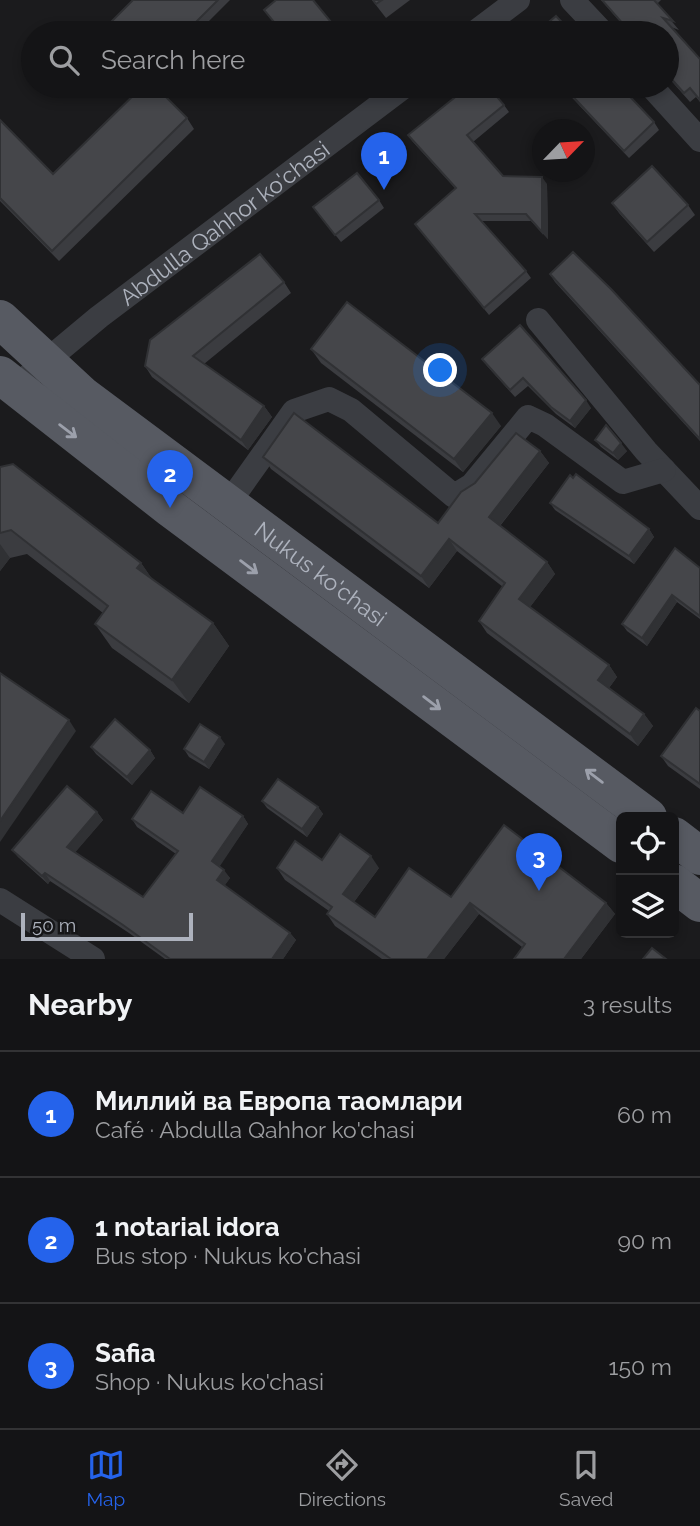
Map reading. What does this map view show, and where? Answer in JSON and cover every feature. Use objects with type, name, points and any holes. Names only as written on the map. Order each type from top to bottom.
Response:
[{"type":"main road","name":"Nukus ko'chasi","points":[[0,319],[82,395],[641,812]]},
{"type":"main road","name":"Nukus ko'chasi","points":[[7,381],[149,492],[616,840]]},
{"type":"main road","points":[[679,887],[700,903]]},
{"type":"street","points":[[490,21],[518,0]]},
{"type":"street","points":[[572,0],[592,21]]},
{"type":"street","name":"Abdulla Qahhor ko'chasi","points":[[7,381],[45,362],[110,309],[389,98]]},
{"type":"street","points":[[661,98],[700,140]]},
{"type":"street","points":[[538,320],[664,470],[700,508]]},
{"type":"street","points":[[228,504],[294,411],[329,399],[351,410],[454,496],[472,485],[528,417],[545,425],[623,482],[664,470]]},
{"type":"street","points":[[0,901],[93,959]]},
{"type":"building","points":[[133,0],[218,0],[197,21],[112,21]]},
{"type":"building","points":[[276,0],[313,0],[330,21],[273,21],[264,10]]},
{"type":"building","points":[[602,0],[654,0],[673,21],[663,18],[666,21],[620,21]]},
{"type":"building","points":[[679,36],[700,59],[700,100],[690,88],[684,93],[679,87]]},
{"type":"building","points":[[131,98],[167,98],[187,118],[52,251],[0,198],[0,120],[53,174]]},
{"type":"building","points":[[454,98],[498,98],[504,105],[467,135],[503,176],[532,177],[532,182],[542,182],[542,232],[526,214],[475,214],[526,271],[484,308],[415,224],[456,188],[408,135]]},
{"type":"building","points":[[574,98],[631,98],[654,122],[624,151]]},
{"type":"building","points":[[652,166],[688,205],[647,242],[612,203]]},
{"type":"building","points":[[357,173],[379,200],[335,235],[313,207]]},
{"type":"building","points":[[573,252],[700,385],[700,439],[550,274]]},
{"type":"building","points":[[260,254],[284,282],[193,356],[264,406],[241,440],[145,366],[150,340]]},
{"type":"building","points":[[347,302],[492,413],[454,459],[311,349]]},
{"type":"building","points":[[520,325],[586,400],[570,421],[551,407],[523,378],[510,390],[482,359]]},
{"type":"building","points":[[294,413],[438,523],[461,492],[475,483],[516,433],[540,451],[489,517],[547,562],[519,599],[609,665],[598,680],[644,714],[630,734],[479,621],[505,583],[449,539],[421,576],[263,457]]},
{"type":"building","points":[[606,425],[621,443],[613,453],[595,440]]},
{"type":"building","points":[[13,464],[141,563],[137,568],[213,623],[172,680],[95,624],[108,606],[11,530],[0,533],[0,467]]},
{"type":"building","points":[[576,474],[649,529],[629,556],[550,503],[570,475],[573,478]]},
{"type":"building","points":[[675,548],[700,568],[700,616],[672,595],[642,638],[622,624]]},
{"type":"building","points":[[0,673],[69,720],[0,821]]},
{"type":"building","points":[[696,708],[700,711],[700,784],[661,756]]},
{"type":"building","points":[[115,719],[150,750],[127,777],[91,747]]},
{"type":"building","points":[[200,724],[220,737],[204,762],[184,749]]},
{"type":"building","points":[[278,779],[318,807],[302,829],[262,801]]},
{"type":"building","points":[[67,786],[97,812],[67,847],[143,897],[178,851],[132,819],[151,791],[183,813],[200,787],[243,816],[212,861],[224,870],[217,880],[290,933],[272,959],[170,959],[45,873],[42,876],[12,850]]},
{"type":"building","points":[[504,825],[606,903],[564,959],[514,959],[525,944],[470,903],[427,959],[391,959],[327,914],[332,907],[277,868],[295,841],[322,860],[340,834],[371,856],[343,894],[375,917],[409,868],[451,897]]},
{"type":"building","points":[[652,948],[666,959],[643,959]]},
{"type":"place","name":"Миллий ва Европа таомлари","points":[[384,190]]},
{"type":"place","name":"1 notarial idora","points":[[170,508]]},
{"type":"place","name":"Safia","points":[[539,891]]}]
